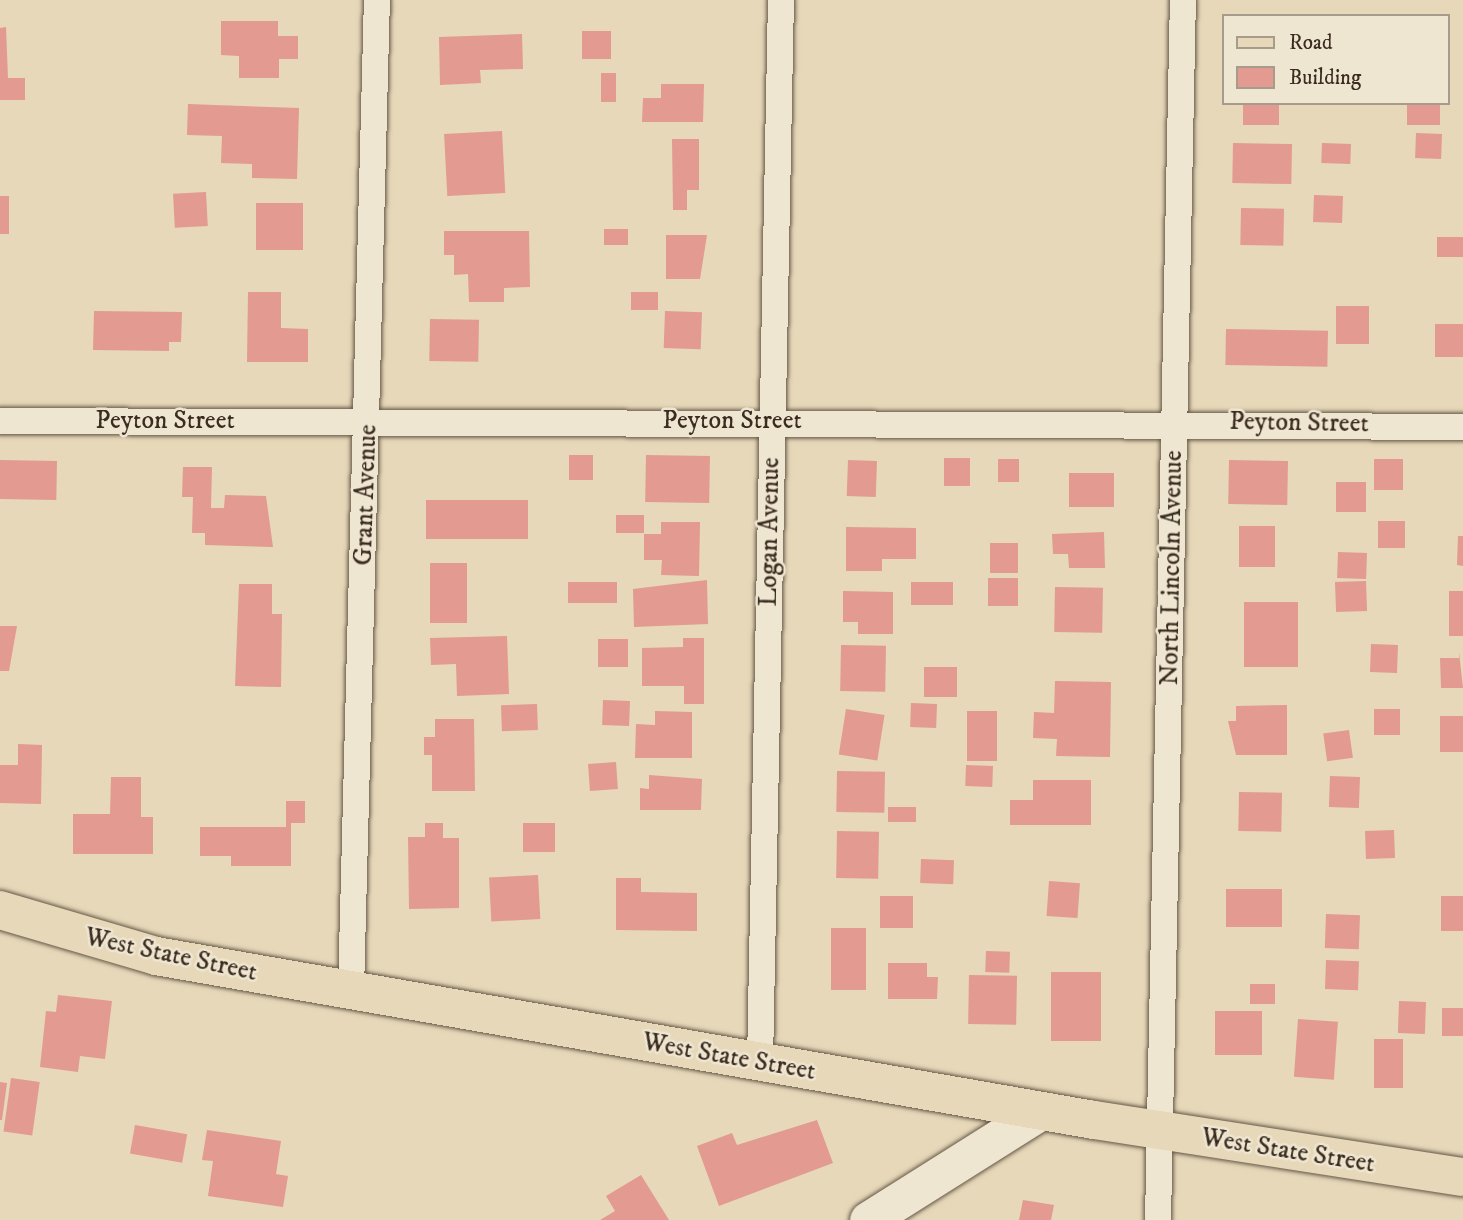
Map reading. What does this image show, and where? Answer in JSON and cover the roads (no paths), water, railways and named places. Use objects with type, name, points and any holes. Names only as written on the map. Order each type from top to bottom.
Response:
[{"type":"main road","name":"West State Street","points":[[0,910],[156,956],[1041,1111],[1463,1177]]},
{"type":"main road","points":[[868,1220],[1041,1111]]},
{"type":"street","name":"Grant Avenue","points":[[351,990],[377,0]]},
{"type":"street","name":"Logan Avenue","points":[[760,1063],[781,0]]},
{"type":"street","name":"North Lincoln Avenue","points":[[1158,1220],[1183,2]]},
{"type":"street","name":"Peyton Street","points":[[0,421],[1175,421],[1463,427]]}]
